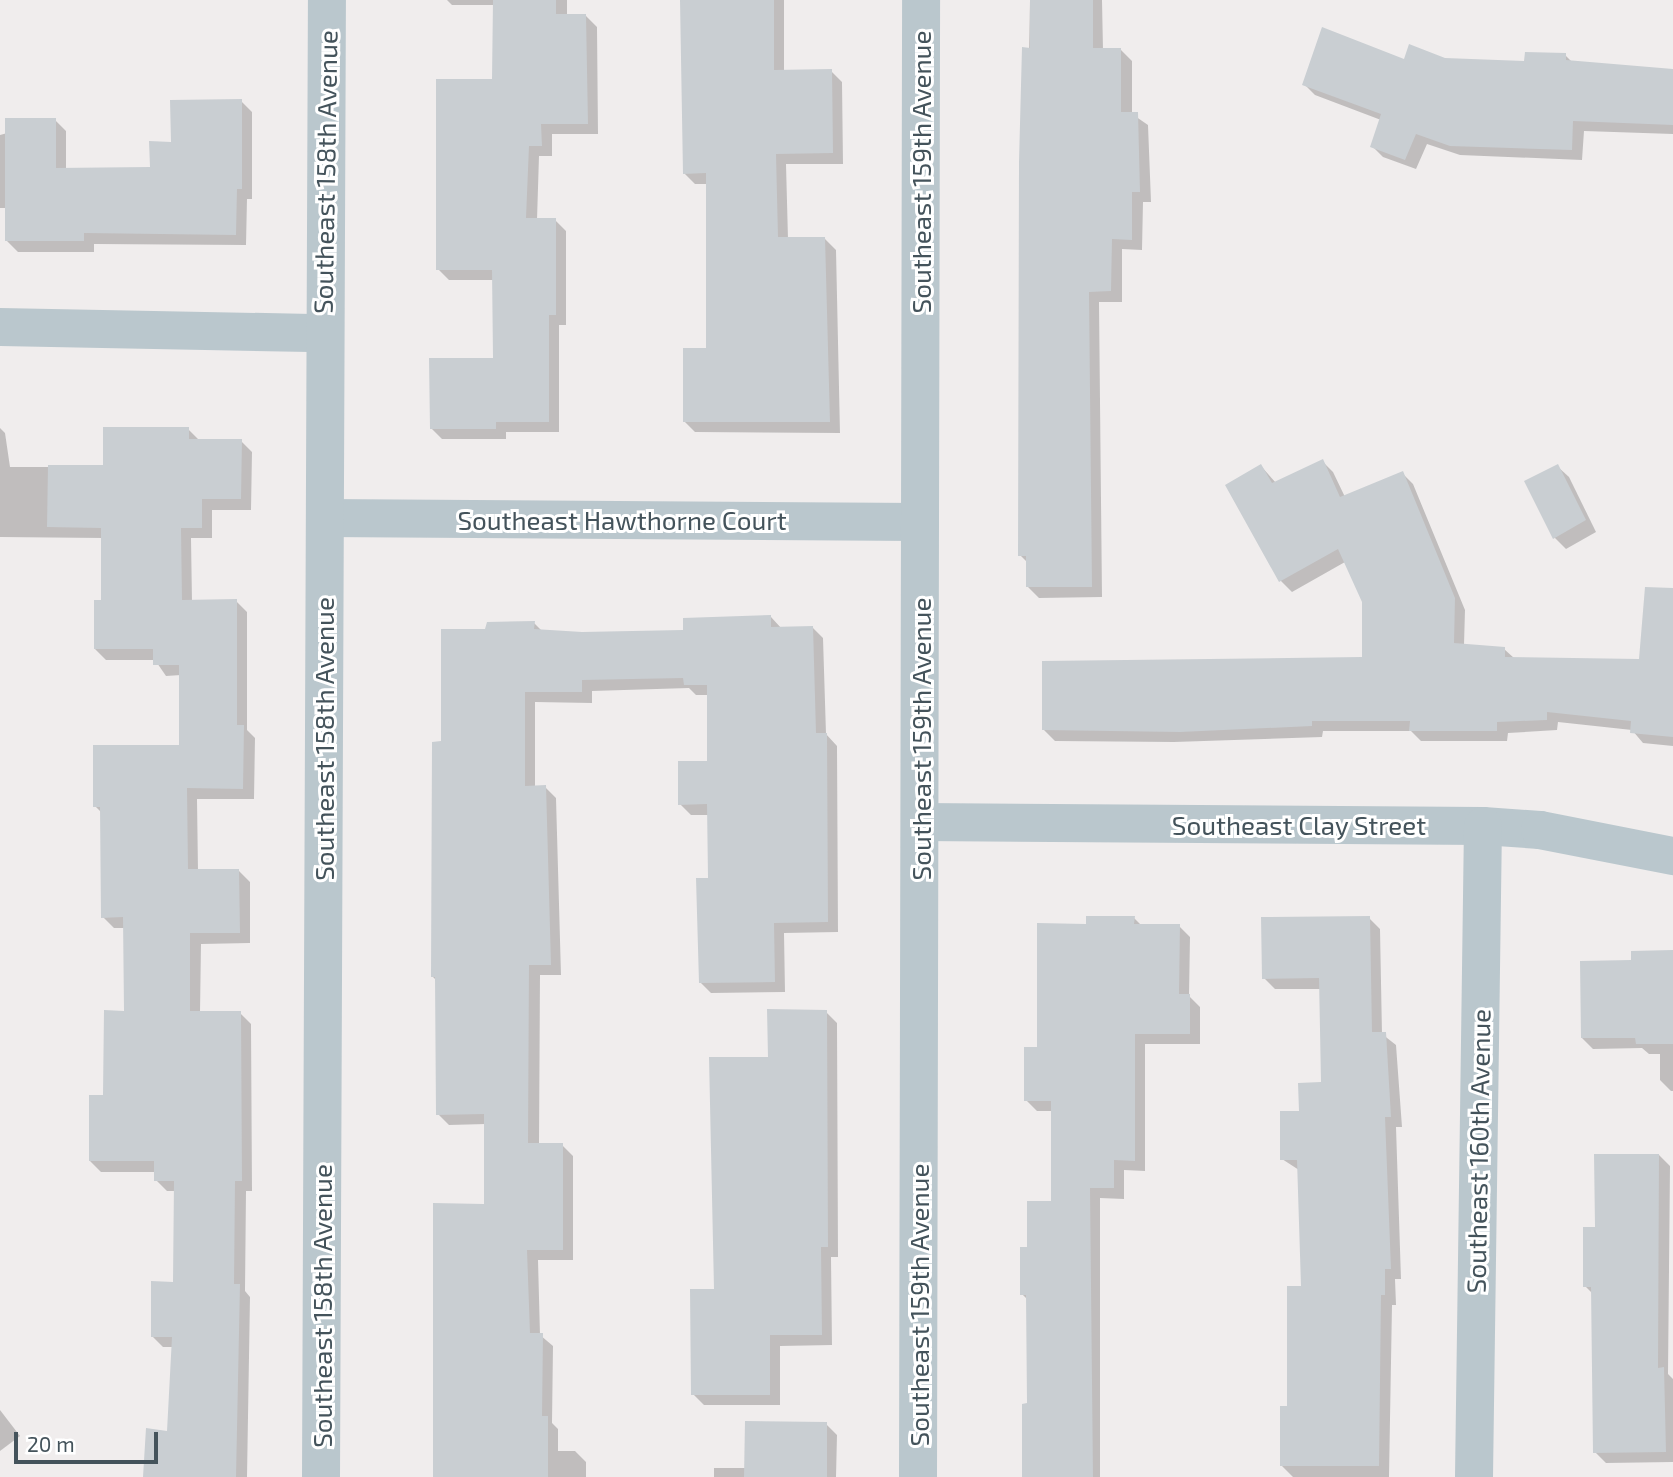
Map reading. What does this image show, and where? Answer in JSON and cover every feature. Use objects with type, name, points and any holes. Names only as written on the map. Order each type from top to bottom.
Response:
[{"type":"street","name":"Southeast 158th Avenue","points":[[321,1477],[327,0]]},
{"type":"street","name":"Southeast 159th Avenue","points":[[918,1477],[921,0]]},
{"type":"street","points":[[0,327],[324,333]]},
{"type":"street","name":"Southeast Hawthorne Court","points":[[325,518],[920,522]]},
{"type":"street","name":"Southeast Clay Street","points":[[921,822],[1483,826],[1540,830],[1673,856]]},
{"type":"street","name":"Southeast 160th Avenue","points":[[1474,1477],[1483,826]]},
{"type":"building","points":[[493,0],[556,0],[556,14],[586,14],[588,124],[541,124],[542,146],[529,146],[526,218],[556,218],[556,315],[549,315],[549,422],[496,422],[496,429],[430,429],[429,358],[493,358],[492,270],[436,270],[436,79],[492,79]]},
{"type":"building","points":[[680,0],[774,0],[774,70],[832,69],[833,153],[776,154],[778,237],[825,237],[830,422],[683,422],[683,348],[706,348],[706,173],[683,174]]},
{"type":"building","points":[[1030,0],[1093,0],[1093,48],[1121,48],[1121,112],[1138,112],[1140,192],[1132,192],[1132,240],[1112,239],[1111,291],[1089,292],[1092,587],[1026,587],[1026,556],[1018,556],[1019,162],[1022,47],[1030,48]]},
{"type":"building","points":[[1322,27],[1404,59],[1409,44],[1445,58],[1524,61],[1525,52],[1566,53],[1566,60],[1673,69],[1673,125],[1573,121],[1572,150],[1450,146],[1416,134],[1405,160],[1370,147],[1381,114],[1302,85]]},
{"type":"building","points":[[242,99],[242,189],[237,189],[236,235],[84,233],[84,241],[5,241],[5,118],[56,118],[56,168],[150,167],[149,141],[171,142],[170,100]]},
{"type":"building","points":[[103,427],[189,427],[189,439],[242,439],[241,499],[202,499],[202,528],[181,528],[182,600],[237,599],[237,725],[244,725],[243,789],[187,788],[188,869],[239,869],[240,933],[190,933],[190,1011],[241,1011],[242,1181],[235,1181],[234,1284],[240,1284],[236,1477],[143,1477],[146,1428],[167,1431],[172,1337],[151,1337],[151,1281],[173,1282],[174,1181],[154,1181],[154,1161],[89,1161],[89,1095],[103,1095],[104,1010],[124,1011],[123,917],[101,918],[100,807],[93,807],[93,745],[179,745],[179,665],[153,665],[153,649],[94,649],[94,600],[101,600],[101,528],[47,527],[48,465],[103,465]]},
{"type":"building","points":[[1323,459],[1340,497],[1403,471],[1455,598],[1454,643],[1505,647],[1505,657],[1639,659],[1645,587],[1673,588],[1673,737],[1630,733],[1631,721],[1547,712],[1547,720],[1497,722],[1497,731],[1409,731],[1410,721],[1312,721],[1312,726],[1180,732],[1042,730],[1042,661],[1362,657],[1362,602],[1338,549],[1279,582],[1225,485],[1261,464],[1272,483]]},
{"type":"building","points":[[1558,464],[1586,520],[1553,539],[1524,481]]},
{"type":"building","points":[[771,615],[771,627],[813,626],[816,733],[827,733],[828,922],[774,923],[775,982],[699,983],[696,878],[708,878],[707,804],[678,805],[678,761],[707,761],[707,685],[684,685],[683,678],[582,680],[582,692],[525,692],[525,786],[546,785],[551,965],[529,965],[528,1143],[563,1143],[563,1250],[527,1250],[530,1333],[543,1333],[542,1416],[548,1416],[548,1477],[433,1477],[433,1203],[484,1204],[484,1114],[436,1115],[435,977],[431,977],[432,742],[441,741],[441,629],[485,629],[487,622],[535,621],[534,629],[582,632],[683,630],[683,618]]},
{"type":"building","points":[[1086,916],[1135,916],[1134,924],[1180,924],[1179,994],[1190,994],[1190,1034],[1135,1034],[1135,1161],[1114,1160],[1114,1188],[1090,1188],[1093,1477],[1022,1477],[1022,1404],[1027,1403],[1026,1295],[1020,1295],[1020,1247],[1027,1247],[1027,1201],[1051,1201],[1051,1101],[1024,1101],[1024,1047],[1037,1047],[1037,923],[1086,924]]},
{"type":"building","points":[[1370,916],[1372,1032],[1386,1032],[1391,1117],[1385,1117],[1391,1269],[1385,1269],[1385,1295],[1381,1295],[1379,1466],[1280,1466],[1280,1406],[1287,1406],[1287,1286],[1301,1286],[1297,1160],[1280,1160],[1280,1111],[1299,1111],[1298,1083],[1321,1082],[1319,978],[1262,979],[1261,917]]},
{"type":"building","points":[[1673,950],[1673,1044],[1636,1044],[1635,1038],[1581,1038],[1580,961],[1631,960],[1631,951]]},
{"type":"building","points":[[767,1009],[827,1010],[828,1247],[821,1247],[822,1335],[770,1335],[770,1395],[691,1395],[690,1289],[714,1289],[709,1057],[768,1057]]},
{"type":"building","points":[[1594,1154],[1659,1154],[1658,1368],[1664,1367],[1666,1452],[1593,1453],[1591,1287],[1583,1287],[1583,1227],[1595,1227]]},
{"type":"building","points":[[745,1421],[827,1422],[827,1477],[744,1477]]}]
